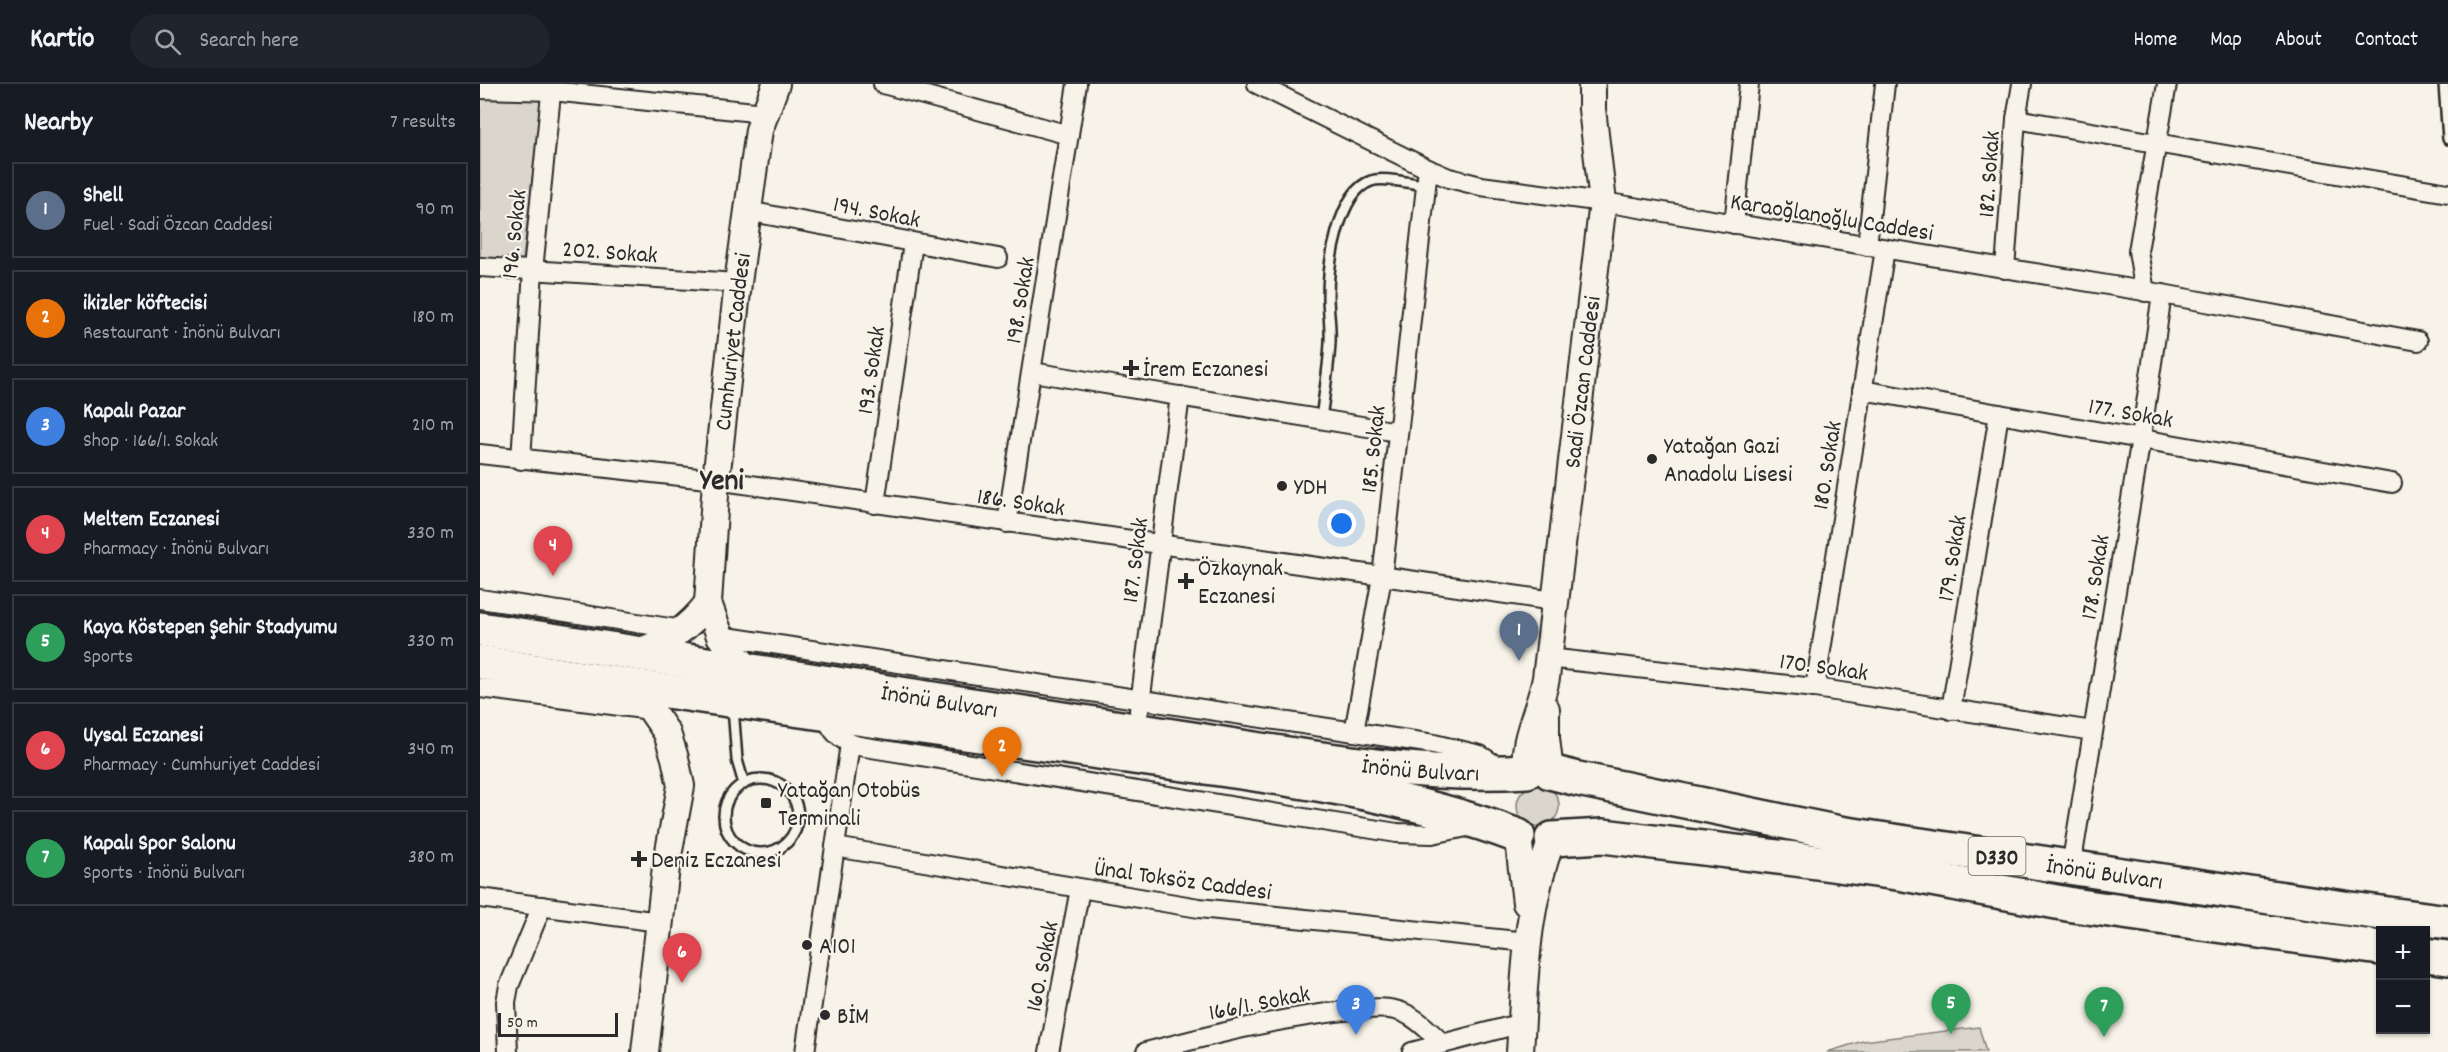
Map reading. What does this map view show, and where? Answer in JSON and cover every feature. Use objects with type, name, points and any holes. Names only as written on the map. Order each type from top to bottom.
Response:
[{"type":"highway","name":"İnönü Bulvarı","points":[[480,629],[751,670],[1138,715],[1365,763],[1445,771],[1528,772],[1650,792],[1840,833],[2448,922]]},
{"type":"highway","name":"İnönü Bulvarı","points":[[480,663],[644,699],[733,702],[921,725],[1342,788],[1410,802],[1484,823],[1518,836]]},
{"type":"highway","points":[[1528,772],[1567,784],[1574,805],[1568,825],[1561,834],[1552,839],[1540,842],[1529,841],[1518,836],[1504,818],[1503,795],[1508,784],[1517,776],[1528,772]]},
{"type":"highway","name":"İnönü Bulvarı","points":[[1552,839],[1604,836],[1795,859],[1904,874],[2073,905],[2376,947]]},
{"type":"highway","points":[[2430,956],[2448,958]]},
{"type":"street","name":"Cumhuriyet Caddesi","points":[[751,670],[734,655],[720,636],[708,603],[716,480],[754,157],[764,113],[776,84]]},
{"type":"street","points":[[883,84],[1069,135]]},
{"type":"street","name":"198. Sokak","points":[[1007,523],[1077,84]]},
{"type":"street","name":"Karaoğlanoğlu Caddesi","points":[[1257,84],[1427,177],[1603,202],[2006,268],[2418,341]]},
{"type":"street","name":"Sadi Özcan Caddesi","points":[[1528,772],[1546,738],[1547,668],[1554,601],[1603,202],[1592,109],[1592,84]]},
{"type":"street","points":[[1734,224],[1749,84]]},
{"type":"street","name":"180. Sokak","points":[[1815,688],[1862,390],[1876,247],[1885,84]]},
{"type":"street","name":"182. Sokak","points":[[2006,268],[2016,118],[2022,84]]},
{"type":"street","name":"178. Sokak","points":[[2071,867],[2141,438],[2154,293],[2138,251],[2166,84]]},
{"type":"street","points":[[480,89],[552,88],[764,113]]},
{"type":"street","name":"196. Sokak","points":[[521,460],[533,270],[552,88]]},
{"type":"street","points":[[2016,118],[2448,193]]},
{"type":"street","name":"185. Sokak","points":[[1354,732],[1382,577],[1427,177]]},
{"type":"street","name":"194. Sokak","points":[[747,211],[998,258]]},
{"type":"street","name":"193. Sokak","points":[[875,504],[913,243]]},
{"type":"street","name":"202. Sokak","points":[[480,267],[738,283]]},
{"type":"street","points":[[1032,372],[1398,432]]},
{"type":"street","name":"177. Sokak","points":[[1862,390],[2392,483]]},
{"type":"street","name":"187. Sokak","points":[[1138,715],[1180,396]]},
{"type":"street","name":"179. Sokak","points":[[1951,710],[1999,414]]},
{"type":"street","name":"186. Sokak","points":[[480,454],[716,480],[1160,546],[1554,601]]},
{"type":"street","points":[[480,599],[683,630]]},
{"type":"street","points":[[637,652],[666,641],[683,630],[708,603]]},
{"type":"street","name":"İnönü Bulvarı","points":[[720,636],[1138,715],[1354,732],[1467,751],[1528,772]]},
{"type":"street","name":"170. Sokak","points":[[1547,668],[1815,688],[2093,732]]},
{"type":"street","name":"İnönü Bulvarı","points":[[480,688],[644,699]]},
{"type":"street","points":[[644,699],[667,733],[681,786],[666,867],[645,1052]]},
{"type":"street","points":[[826,714],[834,733],[850,744],[1397,832],[1432,834],[1484,823]]},
{"type":"street","points":[[805,1052],[850,744]]},
{"type":"street","points":[[1518,836],[1526,898],[1527,942],[1520,1052]]},
{"type":"street","points":[[1527,942],[1538,881],[1552,839]]},
{"type":"street","name":"Ünal Toksöz Caddesi","points":[[835,847],[1080,889],[1251,914],[1527,942]]},
{"type":"street","name":"160. Sokak","points":[[1049,1052],[1080,889]]},
{"type":"street","points":[[480,898],[659,922]]},
{"type":"street","points":[[508,1052],[506,1002],[509,986],[542,906]]},
{"type":"street","name":"166/1. Sokak","points":[[1146,1052],[1189,1046],[1313,1015],[1376,1008],[1395,1010],[1410,1016],[1443,1044]]},
{"type":"street","points":[[1412,1052],[1522,1023]]},
{"type":"lane","points":[[2444,84],[2448,139]]},
{"type":"lane","points":[[1321,419],[1330,340],[1331,258],[1346,207],[1353,195],[1371,181],[1427,177]]},
{"type":"lane","points":[[733,702],[737,760],[744,784]]},
{"type":"lane","points":[[755,780],[768,780],[788,791],[795,801],[798,813],[793,836],[774,851],[756,852],[739,846],[731,837],[726,825],[725,813],[734,791],[744,784],[755,780]]},
{"type":"shaded area","points":[[480,99],[541,99],[523,261],[480,257]]},
{"type":"shaded area","points":[[1538,785],[1546,786],[1553,791],[1558,798],[1558,814],[1553,821],[1546,826],[1538,827],[1530,826],[1523,821],[1518,814],[1517,806],[1518,798],[1523,791],[1530,786]]},
{"type":"shaded area","points":[[1979,1027],[1986,1052],[1827,1052],[1863,1041]]},
{"type":"place","name":"İrem Eczanesi","points":[[1131,368]]},
{"type":"place","name":"Yatağan Gazi Anadolu Lisesi","points":[[1652,459]]},
{"type":"place","name":"YDH","points":[[1282,486]]},
{"type":"place","name":"Meltem Eczanesi","points":[[553,576]]},
{"type":"place","name":"Özkaynak Eczanesi","points":[[1186,581]]},
{"type":"place","name":"Shell","points":[[1519,661]]},
{"type":"place","name":"ikizler köftecisi","points":[[1002,777]]},
{"type":"place","name":"Yatağan Otobüs Terminali","points":[[766,803]]},
{"type":"place","name":"Deniz Eczanesi","points":[[639,859]]},
{"type":"place","name":"A101","points":[[807,945]]},
{"type":"place","name":"Uysal Eczanesi","points":[[682,983]]},
{"type":"place","name":"BİM","points":[[825,1015]]},
{"type":"place","name":"Kaya Köstepen Şehir Stadyumu","points":[[1951,1034]]},
{"type":"place","name":"Kapalı Pazar","points":[[1356,1035]]},
{"type":"place","name":"Kapalı Spor Salonu","points":[[2104,1037]]},
{"type":"district","name":"Yeni","points":[[722,479]]}]
